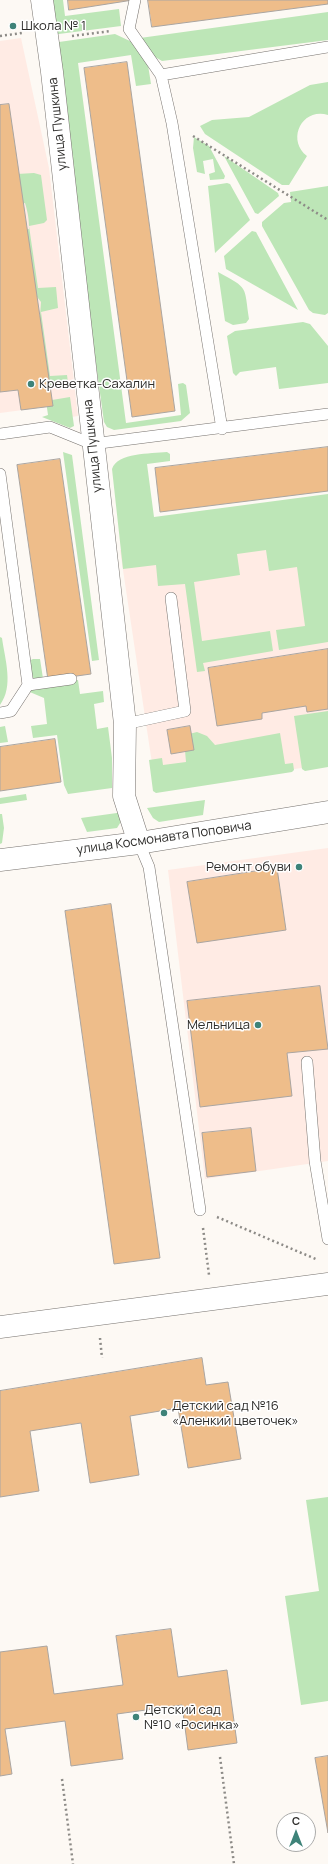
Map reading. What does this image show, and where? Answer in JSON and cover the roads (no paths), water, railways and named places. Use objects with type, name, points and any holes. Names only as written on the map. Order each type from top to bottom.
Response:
[{"type":"street","name":"улица Пушкина","points":[[42,0],[38,35],[92,444],[125,724],[124,796],[139,843]]},
{"type":"street","name":"улица Космонавта Поповича","points":[[0,860],[139,843],[328,812]]},
{"type":"street","points":[[0,1327],[328,1284]]},
{"type":"lane","points":[[135,0],[129,29],[161,75],[172,123],[222,429]]},
{"type":"lane","points":[[161,75],[328,47]]},
{"type":"lane","points":[[0,434],[50,427],[92,444],[222,429],[328,414]]},
{"type":"lane","points":[[0,474],[28,685],[11,711],[0,713]]},
{"type":"lane","points":[[125,724],[185,711],[171,598]]},
{"type":"lane","points":[[28,685],[71,679]]},
{"type":"lane","points":[[139,843],[149,867],[200,1210]]},
{"type":"lane","points":[[307,1062],[315,1161],[328,1238]]},
{"type":"place","name":"Школа № 1","points":[[13,26]]},
{"type":"place","name":"Креветка-Сахалин","points":[[31,384]]},
{"type":"place","name":"Ремонт обуви","points":[[299,867]]},
{"type":"place","name":"Мельница","points":[[258,1025]]},
{"type":"place","name":"Детский сад №16 «Аленкий цветочек»","points":[[164,1413]]},
{"type":"place","name":"Детский сад №10 «Росинка»","points":[[136,1717]]}]
